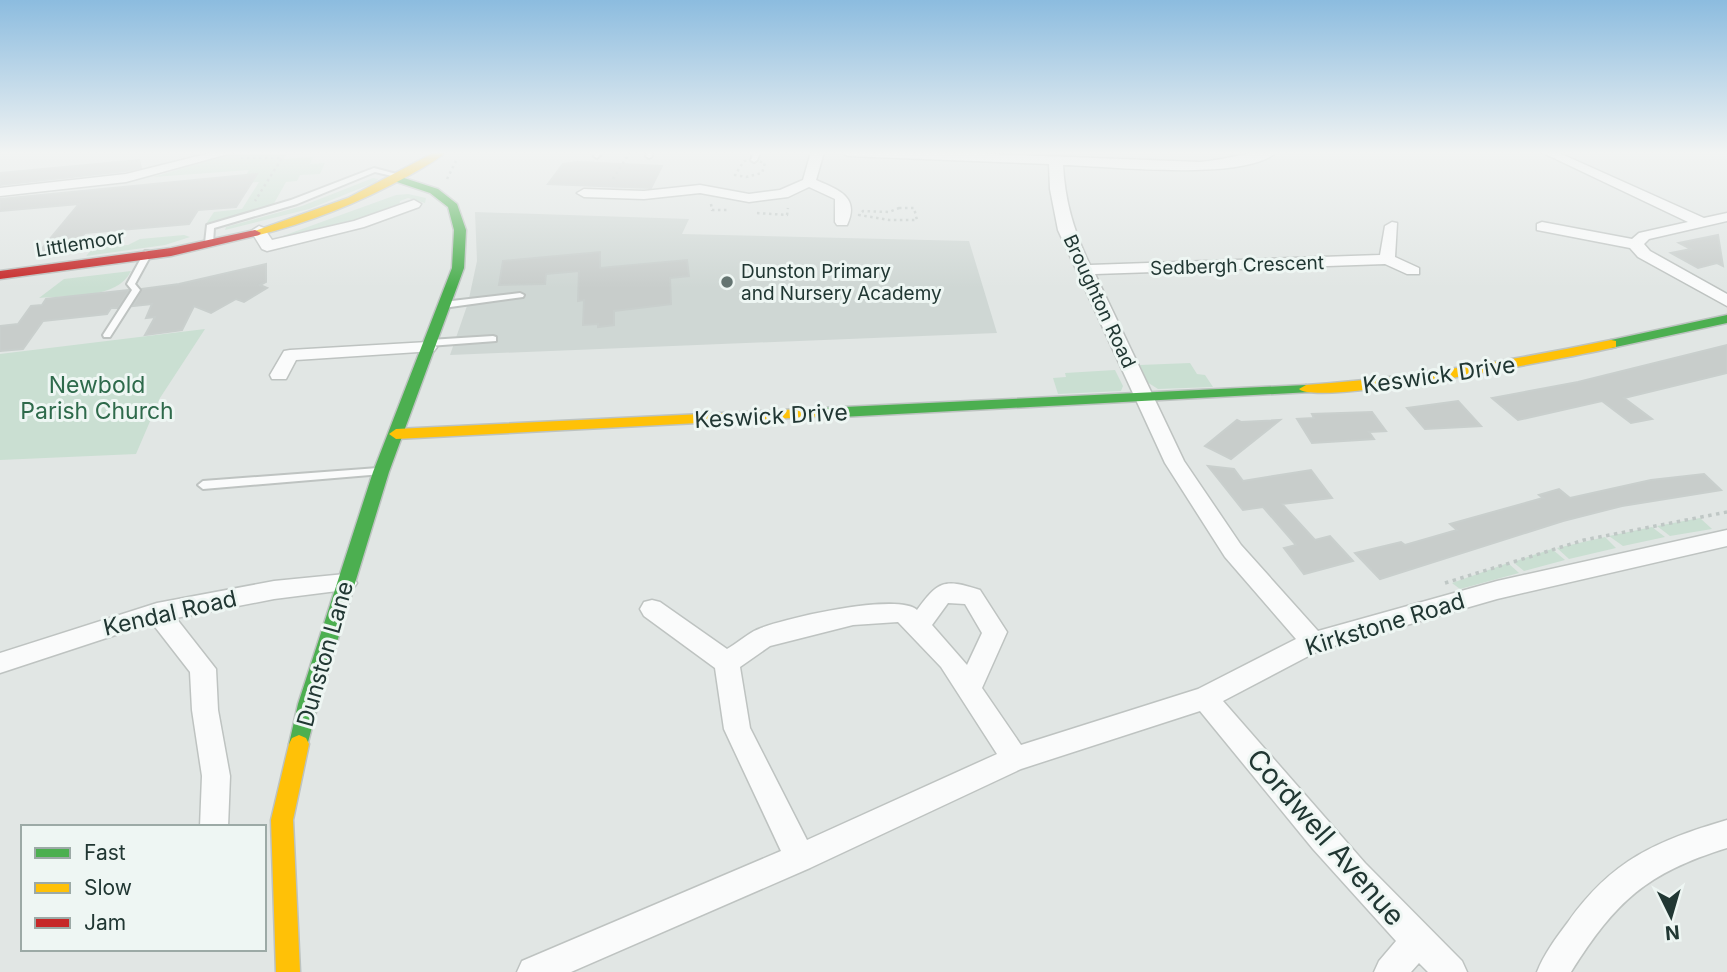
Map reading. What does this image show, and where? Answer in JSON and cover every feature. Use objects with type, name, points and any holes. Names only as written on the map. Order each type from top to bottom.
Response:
[{"type":"street","name":"Littlemoor","points":[[0,275],[209,243],[327,211],[358,197]]},
{"type":"street","name":"Dunston Lane","points":[[288,972],[273,871],[282,820],[305,717],[345,583],[381,472],[458,268],[461,239],[454,203],[447,197]]},
{"type":"street","points":[[841,197],[843,218],[859,215]]},
{"type":"street","name":"Broughton Road","points":[[1059,197],[1066,230],[1147,398]]},
{"type":"street","points":[[1647,197],[1703,223]]},
{"type":"street","points":[[260,231],[267,246],[359,224],[414,204]]},
{"type":"street","points":[[1635,244],[1644,236],[1727,217]]},
{"type":"street","points":[[1387,259],[1392,226]]},
{"type":"street","points":[[1542,227],[1635,244],[1644,254],[1727,302]]},
{"type":"street","name":"Sedbergh Crescent","points":[[1086,270],[1387,259],[1413,271]]},
{"type":"street","name":"Keswick Drive","points":[[396,434],[1357,387],[1487,369],[1727,319]]},
{"type":"street","points":[[279,375],[290,355],[429,345]]},
{"type":"street","points":[[1147,398],[1175,463],[1233,551],[1313,642]]},
{"type":"street","name":"Kirkstone Road","points":[[533,972],[800,858],[1016,759],[1205,698],[1313,642],[1497,590],[1727,538]]},
{"type":"street","name":"Kendal Road","points":[[0,663],[157,612],[274,590],[345,583]]},
{"type":"street","points":[[918,626],[942,593],[972,596],[995,632],[969,689]]},
{"type":"street","points":[[652,610],[727,663],[737,729],[800,858]]},
{"type":"street","points":[[157,612],[203,669],[205,710],[216,776],[214,825]]},
{"type":"street","points":[[727,663],[763,638],[853,615],[904,612],[950,660],[1016,759]]},
{"type":"street","name":"Cordwell Avenue","points":[[1205,698],[1322,839],[1417,941],[1451,972]]},
{"type":"street","points":[[1553,972],[1573,939],[1616,886],[1681,848],[1727,834]]},
{"type":"street","points":[[1390,972],[1417,941]]},
{"type":"lane","points":[[209,243],[210,227],[306,197]]},
{"type":"lane","points":[[107,335],[136,290],[131,284],[148,253]]},
{"type":"lane","points":[[443,305],[520,295]]},
{"type":"lane","points":[[429,345],[493,339]]},
{"type":"lane","points":[[203,485],[381,472]]},
{"type":"path","points":[[245,218],[258,197]]},
{"type":"path","points":[[914,208],[917,220],[906,223],[896,218],[859,215],[863,211],[914,208]]},
{"type":"path","points":[[1441,584],[1552,546],[1627,529],[1727,512]]},
{"type":"shaded area","name":"Dunston Primary and Nursery Academy","points":[[475,212],[689,219],[682,234],[969,241],[997,333],[450,355],[468,303],[477,261]]},
{"type":"green space","points":[[249,197],[277,197],[272,207],[206,224],[214,212],[242,209]]},
{"type":"green space","points":[[324,197],[338,197],[309,209],[225,230],[226,227]]},
{"type":"green space","points":[[389,197],[426,198],[425,203],[408,198],[400,201],[399,206],[348,224],[280,237]]},
{"type":"green space","points":[[184,235],[190,237],[165,245],[86,256],[95,246],[107,241],[114,246],[128,245],[140,239]]},
{"type":"green space","points":[[131,271],[115,287],[103,291],[77,296],[39,298],[64,279]]},
{"type":"green space","name":"Newbold Parish Church","points":[[205,329],[160,398],[136,454],[0,460],[0,354]]},
{"type":"green space","points":[[1190,363],[1197,374],[1205,375],[1213,387],[1158,389],[1147,382],[1140,365]]},
{"type":"green space","points":[[1115,370],[1123,386],[1121,391],[1058,394],[1053,378],[1066,377],[1065,373]]},
{"type":"green space","points":[[1700,518],[1712,529],[1670,536],[1657,526]]},
{"type":"green space","points":[[1652,527],[1665,537],[1623,546],[1609,536]]},
{"type":"green space","points":[[1605,537],[1616,548],[1569,559],[1557,548]]},
{"type":"green space","points":[[1552,549],[1565,560],[1524,571],[1513,562]]},
{"type":"green space","points":[[1508,563],[1519,573],[1460,589],[1452,583]]},
{"type":"building","points":[[242,197],[236,207],[198,210],[189,224],[85,233],[73,249],[39,252],[79,204],[0,211],[0,199]]},
{"type":"building","points":[[1718,235],[1723,266],[1717,263],[1698,268],[1671,253],[1691,249],[1679,243]]},
{"type":"building","points":[[600,252],[600,268],[687,260],[689,276],[670,278],[671,304],[614,311],[614,325],[598,327],[598,324],[583,325],[584,300],[578,301],[579,271],[546,274],[545,284],[499,285],[503,261]]},
{"type":"building","points":[[266,264],[266,282],[260,285],[267,288],[244,302],[236,299],[211,313],[194,306],[182,330],[145,335],[155,317],[146,318],[152,304],[133,306],[142,289],[179,284]]},
{"type":"building","points":[[129,290],[118,308],[111,308],[107,314],[43,321],[23,349],[0,351],[0,326],[18,324],[31,306],[42,305],[46,299]]},
{"type":"building","points":[[1727,345],[1727,373],[1624,398],[1652,419],[1631,423],[1602,401],[1518,420],[1492,398],[1578,382]]},
{"type":"building","points":[[1458,401],[1481,426],[1425,429],[1407,408]]},
{"type":"building","points":[[1372,412],[1386,431],[1369,432],[1374,439],[1312,443],[1297,419],[1314,418],[1312,414]]},
{"type":"building","points":[[1237,420],[1280,420],[1231,459],[1205,446]]},
{"type":"building","points":[[1208,466],[1234,469],[1243,481],[1311,470],[1332,498],[1282,504],[1315,540],[1330,536],[1353,561],[1304,574],[1284,548],[1296,545],[1263,507],[1243,510]]},
{"type":"building","points":[[1704,474],[1721,490],[1622,506],[1563,521],[1380,579],[1355,553],[1401,542],[1405,545],[1457,530],[1450,524],[1543,498],[1539,495],[1559,489],[1570,498],[1651,480]]},
{"type":"traffic: fast","points":[[299,744],[308,704],[381,472],[458,268],[460,230],[453,206],[442,197]]},
{"type":"traffic: fast","points":[[1611,344],[1727,319]]},
{"type":"traffic: fast","points":[[823,413],[1306,389]]},
{"type":"traffic: slow","points":[[255,233],[328,210],[357,197]]},
{"type":"traffic: slow","points":[[1306,389],[1459,373],[1611,344]]},
{"type":"traffic: slow","points":[[396,434],[823,413]]},
{"type":"traffic: slow","points":[[288,972],[282,820],[299,744]]},
{"type":"traffic: jam","points":[[0,275],[171,252],[255,233]]},
{"type":"place","name":"Dunston Primary and Nursery Academy","points":[[727,282]]}]
